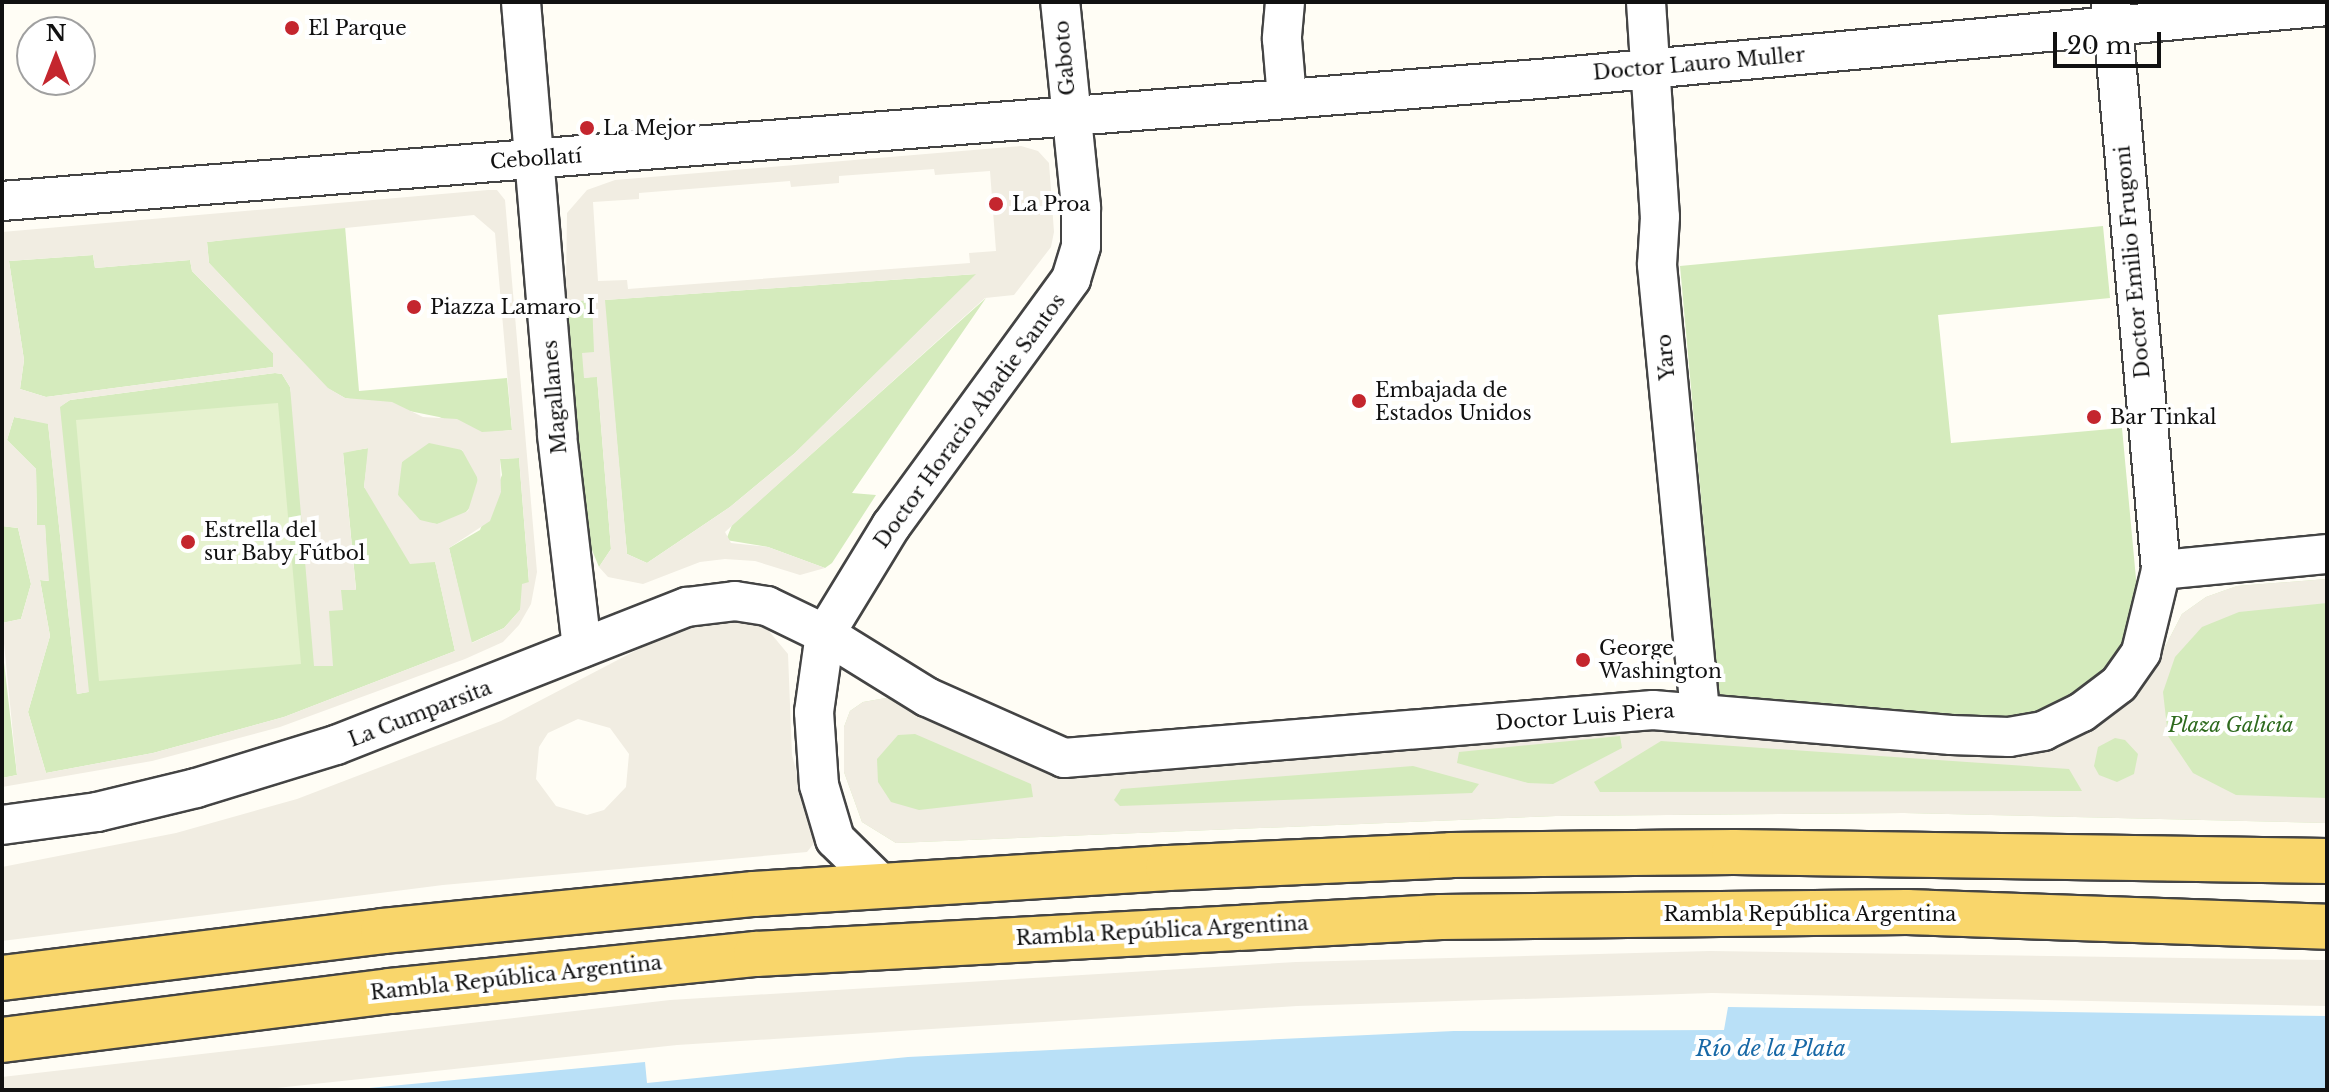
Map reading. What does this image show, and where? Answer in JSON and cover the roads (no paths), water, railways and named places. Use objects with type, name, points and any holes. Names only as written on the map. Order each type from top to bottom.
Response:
[{"type":"main road","points":[[2,978],[398,930],[883,886],[1451,855],[1904,852],[2327,861]]},
{"type":"main road","name":"Rambla República Argentina","points":[[2,1040],[390,991],[742,956],[1394,919],[1907,912],[2327,927]]},
{"type":"street","name":"Magallanes","points":[[521,2],[537,159],[557,435],[582,648]]},
{"type":"street","name":"Gaboto","points":[[1060,2],[1070,114]]},
{"type":"street","points":[[1285,2],[1282,39],[1287,99]]},
{"type":"street","name":"Yaro","points":[[1646,2],[1660,217],[1657,265],[1700,711]]},
{"type":"street","name":"Doctor Lauro Muller","points":[[1070,114],[1651,69],[2112,13],[2327,6]]},
{"type":"street","name":"Doctor Emilio Frugoni","points":[[2112,13],[2161,570]]},
{"type":"street","name":"Cebollatí","points":[[2,201],[1070,114]]},
{"type":"street","name":"Doctor Horacio Abadie Santos","points":[[883,886],[835,839],[819,785],[814,712],[825,634],[891,526],[1071,279],[1081,246],[1070,114]]},
{"type":"street","points":[[2161,570],[2327,554]]},
{"type":"street","name":"Doctor Luis Piera","points":[[825,634],[927,697],[1064,758],[1653,710],[1700,711],[1951,735],[2009,737],[2043,731],[2082,712],[2119,684],[2141,652],[2161,570]]},
{"type":"street","name":"La Cumparsita","points":[[2,825],[97,812],[210,784],[336,745],[687,607],[735,601],[767,606],[825,634]]},
{"type":"water","name":"Río de la Plata","points":[[1728,1007],[2327,1016],[2327,1090],[348,1090],[645,1062],[647,1083],[908,1057],[1172,1044],[1454,1031],[1724,1030]]},
{"type":"place","name":"El Parque","points":[[292,28]]},
{"type":"place","name":"La Mejor","points":[[587,128]]},
{"type":"place","name":"La Proa","points":[[996,204]]},
{"type":"place","name":"Piazza Lamaro I","points":[[414,307]]},
{"type":"place","name":"Embajada de Estados Unidos","points":[[1359,401]]},
{"type":"place","name":"Bar Tinkal","points":[[2094,417]]},
{"type":"place","name":"Estrella del sur Baby Fútbol","points":[[188,542]]},
{"type":"place","name":"George Washington","points":[[1583,660]]},
{"type":"park label","name":"Plaza Galicia","points":[[2231,725]]}]
